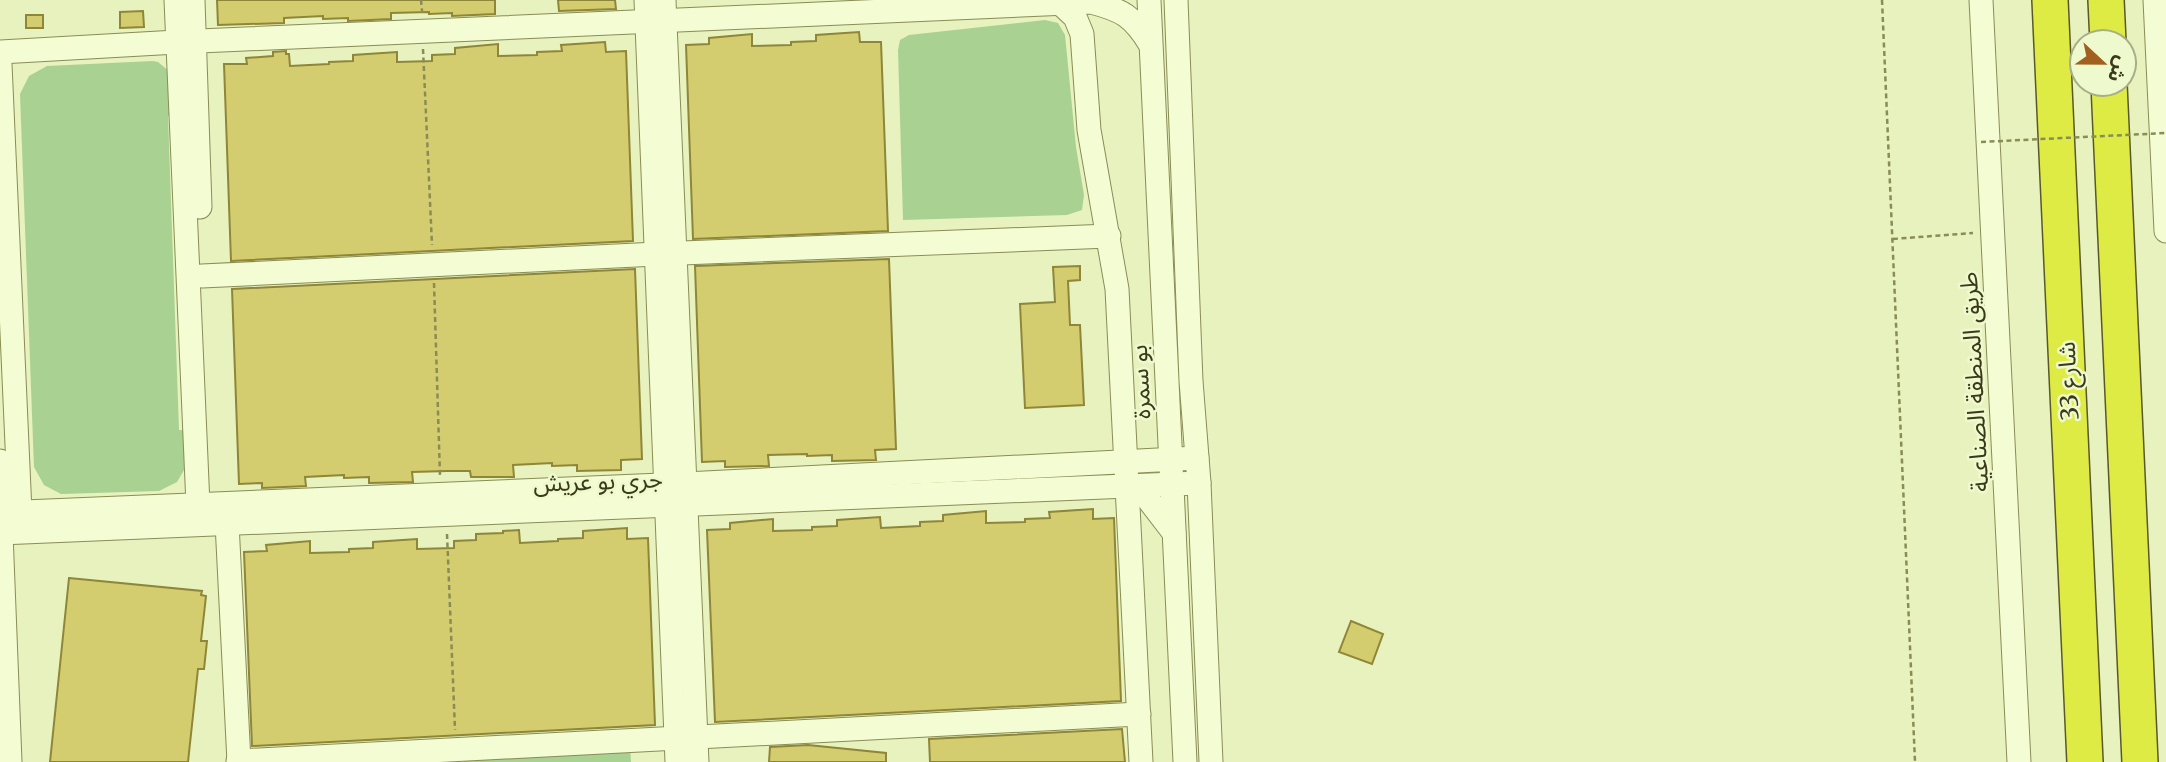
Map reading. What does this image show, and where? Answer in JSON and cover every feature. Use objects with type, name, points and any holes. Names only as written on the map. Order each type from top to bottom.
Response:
[{"type":"highway","name":"شارع 33","points":[[2050,0],[2085,762]]},
{"type":"highway","points":[[2106,0],[2107,28]]},
{"type":"highway","points":[[2110,98],[2140,762]]},
{"type":"street","points":[[176,0],[186,42],[202,276],[205,504]]},
{"type":"street","points":[[193,0],[186,42],[205,504]]},
{"type":"street","name":"بو سمرة","points":[[1149,0],[1185,762]]},
{"type":"street","name":"بو سمرة","points":[[1176,0],[1191,381],[1199,483],[1211,762]]},
{"type":"street","name":"طريق المنطقة الصناعية","points":[[1981,0],[2019,762]]},
{"type":"street","points":[[2155,0],[2166,231]]},
{"type":"street","points":[[0,52],[423,32],[656,11],[1091,2],[1114,8],[1129,16],[1150,44]]},
{"type":"street","points":[[1060,3],[1075,17],[1082,34],[1089,130],[1117,289],[1132,461],[1141,762]]},
{"type":"street","points":[[656,11],[686,738],[697,762]]},
{"type":"street","points":[[0,64],[5,283],[4,521],[10,762]]},
{"type":"street","points":[[202,276],[666,253],[1109,236]]},
{"type":"street","points":[[1132,461],[1168,416]]},
{"type":"street","name":"جري بو عريش","points":[[676,494],[1197,458]]},
{"type":"street","points":[[0,461],[4,521]]},
{"type":"street","name":"جري بو عريش","points":[[4,521],[205,504],[444,503],[676,494],[1199,483]]},
{"type":"street","points":[[1133,486],[1174,533]]},
{"type":"street","name":"جري بو عريش","points":[[4,521],[227,523],[444,503]]},
{"type":"street","points":[[227,523],[239,761],[1139,714]]},
{"type":"street","points":[[677,762],[686,738]]},
{"type":"path","points":[[421,0],[456,750]]},
{"type":"path","points":[[1882,0],[1915,762]]},
{"type":"path","points":[[1981,142],[2166,133]]},
{"type":"path","points":[[1893,239],[1975,233]]},
{"type":"green space","points":[[1045,20],[1058,23],[1065,35],[1076,147],[1084,195],[1082,210],[1067,215],[903,220],[898,50],[900,40],[909,35]]},
{"type":"green space","points":[[153,61],[170,72],[175,115],[168,116],[179,430],[186,430],[186,464],[177,482],[159,491],[61,494],[44,485],[34,467],[20,94],[29,76],[47,66]]},
{"type":"green space","points":[[630,745],[631,762],[464,762],[463,754]]},
{"type":"building","points":[[217,0],[495,0],[495,14],[452,16],[452,13],[391,13],[391,19],[348,21],[348,18],[323,19],[323,16],[284,18],[284,23],[218,25]]},
{"type":"building","points":[[558,0],[615,0],[616,9],[559,11]]},
{"type":"building","points":[[143,11],[144,27],[120,28],[120,12]]},
{"type":"building","points":[[26,15],[43,15],[43,28],[26,28]]},
{"type":"building","points":[[859,32],[860,42],[881,42],[888,231],[693,239],[686,45],[709,44],[709,38],[752,34],[752,46],[791,45],[791,42],[816,41],[816,35]]},
{"type":"building","points":[[605,42],[606,52],[626,51],[633,241],[231,261],[224,64],[247,64],[246,58],[273,56],[273,52],[286,51],[286,54],[289,54],[290,66],[353,61],[353,55],[397,52],[397,62],[432,61],[432,55],[455,54],[455,48],[498,44],[498,56],[537,55],[537,52],[562,51],[561,45]]},
{"type":"building","points":[[889,259],[896,449],[875,450],[876,460],[832,461],[832,455],[807,454],[768,455],[769,466],[725,467],[725,461],[702,462],[695,266]]},
{"type":"building","points":[[1080,266],[1080,280],[1068,281],[1070,325],[1080,325],[1084,405],[1025,408],[1020,304],[1055,302],[1053,267]]},
{"type":"building","points":[[635,269],[642,459],[621,460],[621,470],[577,471],[577,465],[552,466],[552,463],[513,465],[514,477],[471,477],[470,471],[447,471],[412,472],[413,482],[369,483],[369,477],[344,478],[344,475],[305,477],[306,486],[262,488],[262,483],[239,484],[232,289]]},
{"type":"building","points":[[1093,509],[1093,519],[1114,518],[1121,701],[715,722],[707,530],[730,529],[730,523],[773,519],[773,531],[812,530],[812,527],[837,526],[837,520],[880,517],[881,528],[920,526],[920,522],[943,521],[943,515],[986,511],[986,523],[1025,522],[1025,519],[1050,518],[1049,512]]},
{"type":"building","points":[[627,528],[627,539],[648,538],[655,725],[252,746],[244,552],[267,551],[266,545],[310,541],[310,553],[349,552],[349,549],[373,548],[373,542],[417,539],[417,549],[454,548],[454,541],[476,540],[476,534],[519,530],[520,543],[583,538],[583,531]]},
{"type":"building","points":[[69,578],[202,591],[201,595],[206,596],[201,641],[207,641],[204,669],[198,669],[188,762],[50,762]]},
{"type":"building","points":[[1351,621],[1383,634],[1372,664],[1339,652]]},
{"type":"building","points":[[1122,729],[1125,762],[930,762],[929,739]]},
{"type":"building","points":[[808,745],[886,753],[886,762],[769,762],[770,747]]}]
